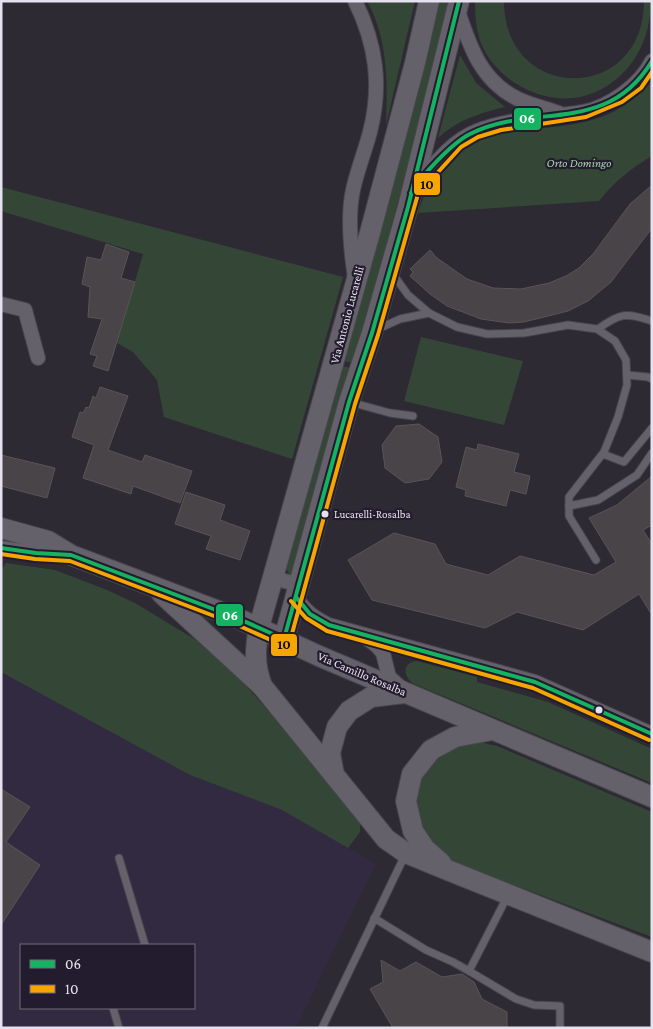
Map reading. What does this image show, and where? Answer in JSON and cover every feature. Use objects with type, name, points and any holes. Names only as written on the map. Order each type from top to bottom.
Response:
[{"type":"street","points":[[355,1],[366,24],[373,49],[376,73],[376,101],[371,130],[352,191],[351,257],[355,284]]},
{"type":"street","name":"Via Antonio Lucarelli","points":[[262,686],[256,668],[256,645],[259,627],[371,228],[415,63],[429,1]]},
{"type":"street","points":[[459,6],[472,53],[487,76],[508,94],[562,114]]},
{"type":"street","points":[[284,639],[349,402],[372,333],[412,191],[459,6]]},
{"type":"street","points":[[412,191],[457,142],[476,131],[500,124],[584,112],[619,97],[636,83],[652,61]]},
{"type":"street","points":[[1,304],[25,310],[38,358]]},
{"type":"street","name":"Via Camillo Rosalba","points":[[3,541],[48,541],[71,555],[259,627],[319,656],[652,797]]},
{"type":"street","points":[[274,578],[298,591],[305,611],[329,625],[535,682],[652,734]]},
{"type":"street","points":[[153,586],[262,686],[386,839],[406,853],[652,952]]},
{"type":"street","points":[[361,634],[376,645],[382,654],[388,676],[406,693]]},
{"type":"street","points":[[335,776],[330,753],[337,727],[349,711],[371,697],[406,693]]},
{"type":"street","points":[[450,871],[425,849],[413,831],[406,801],[412,774],[431,750],[455,737],[492,730]]},
{"type":"lane","points":[[390,269],[408,296],[429,313],[457,328],[487,334],[524,333],[568,325],[598,329],[615,341],[626,360],[627,385],[618,417],[603,454],[569,497],[569,516],[596,560]]},
{"type":"lane","points":[[372,333],[400,319],[429,313]]},
{"type":"lane","points":[[598,329],[612,318],[633,314],[652,321]]},
{"type":"lane","points":[[626,375],[652,379]]},
{"type":"lane","points":[[349,402],[413,416]]},
{"type":"lane","points":[[603,454],[624,462],[652,428]]},
{"type":"lane","points":[[569,506],[598,500],[638,475],[652,453]]},
{"type":"lane","points":[[322,1028],[406,853]]},
{"type":"lane","points":[[119,858],[145,944]]},
{"type":"lane","points":[[469,971],[508,895]]},
{"type":"lane","points":[[374,918],[426,950],[453,962],[516,999],[534,1005],[560,1006],[560,1028]]},
{"type":"lane","points":[[113,1009],[119,1028]]},
{"type":"shaded area","points":[[1,672],[190,775],[282,810],[376,864],[296,1028],[1,1028]]},
{"type":"green space","points":[[367,1],[415,1],[386,125],[387,94],[383,46],[374,15]]},
{"type":"green space","points":[[439,1],[450,1],[422,115],[353,363],[344,361],[412,113]]},
{"type":"green space","points":[[475,1],[504,1],[510,35],[526,59],[548,73],[574,78],[600,73],[622,59],[638,35],[644,1],[650,1],[646,35],[630,65],[618,78],[590,94],[573,98],[559,98],[531,92],[518,85],[496,67],[487,56],[479,38]]},
{"type":"green space","points":[[460,55],[476,83],[505,107],[469,118],[453,126],[438,138]]},
{"type":"green space","name":"Orto Domingo","points":[[652,81],[652,156],[623,176],[599,201],[418,213],[433,178],[449,159],[466,146],[485,137],[505,132],[570,125],[601,117],[625,105],[640,94]]},
{"type":"green space","points":[[1,187],[343,277],[292,459],[164,417],[157,380],[133,352],[117,343],[143,254],[1,211]]},
{"type":"green space","points":[[421,337],[523,361],[504,425],[404,401]]},
{"type":"green space","points":[[342,366],[352,368],[292,574],[289,574],[286,568]]},
{"type":"green space","points":[[6,563],[55,570],[107,590],[135,603],[196,640],[240,679],[360,823],[360,832],[348,848],[282,810],[190,775],[1,672],[1,570]]},
{"type":"green space","points":[[417,661],[477,677],[477,682],[548,702],[652,749],[652,783],[412,683],[407,676],[406,667],[412,662]]},
{"type":"green space","points":[[474,741],[497,746],[652,812],[652,937],[461,865],[443,856],[416,823],[416,783],[442,751]]},
{"type":"building","points":[[652,185],[652,228],[611,282],[588,301],[568,311],[524,322],[509,323],[481,319],[447,306],[410,276],[413,272],[410,269],[430,250],[437,258],[467,279],[493,288],[521,289],[549,283],[579,268],[593,254],[630,204]]},
{"type":"building","points":[[106,244],[129,252],[121,278],[135,282],[108,371],[93,366],[97,356],[90,354],[102,319],[88,317],[90,287],[82,284],[87,257],[101,260]]},
{"type":"building","points":[[100,387],[128,396],[108,450],[142,462],[145,455],[192,471],[180,503],[133,486],[131,494],[83,478],[94,445],[72,437],[80,412],[83,413],[86,407],[89,408],[93,396],[96,398]]},
{"type":"building","points":[[419,424],[438,437],[442,462],[429,479],[405,483],[385,468],[382,445],[396,426]]},
{"type":"building","points":[[478,444],[519,454],[514,472],[530,476],[526,494],[510,490],[506,506],[465,496],[466,490],[456,487],[466,447],[477,450]]},
{"type":"building","points":[[1,455],[55,468],[47,498],[1,486]]},
{"type":"building","points":[[652,476],[652,525],[643,530],[652,544],[652,615],[639,594],[583,630],[517,612],[485,628],[372,600],[348,560],[394,533],[435,544],[446,564],[488,575],[520,556],[594,575],[616,562],[589,518],[617,505]]},
{"type":"building","points":[[186,492],[225,505],[220,520],[250,531],[240,560],[206,549],[211,536],[175,524]]},
{"type":"building","points":[[1,789],[30,807],[6,842],[40,865],[1,925]]},
{"type":"building","points":[[381,960],[400,971],[416,962],[442,977],[462,974],[474,982],[482,999],[507,1012],[507,1028],[393,1028],[370,989],[383,982]]},
{"type":"transit line","name":"06","points":[[1,548],[71,555],[237,618],[284,639],[349,402],[372,333],[408,207],[459,1]]},
{"type":"transit line","name":"06","points":[[411,193],[422,177],[438,160],[455,144],[470,134],[494,125],[592,109],[614,100],[634,84],[652,61]]},
{"type":"transit line","name":"10","points":[[1,554],[35,559],[70,561],[235,624],[282,645],[288,644],[355,404],[378,335],[418,194],[461,147],[478,137],[501,130],[586,117],[622,102],[641,88],[652,72]]},
{"type":"transit line","name":"06","points":[[296,597],[310,614],[329,625],[535,682],[652,734]]},
{"type":"transit line","name":"10","points":[[291,601],[306,618],[327,631],[533,688],[649,740]]},
{"type":"place","name":"Lucarelli-Rosalba","points":[[325,514]]}]
